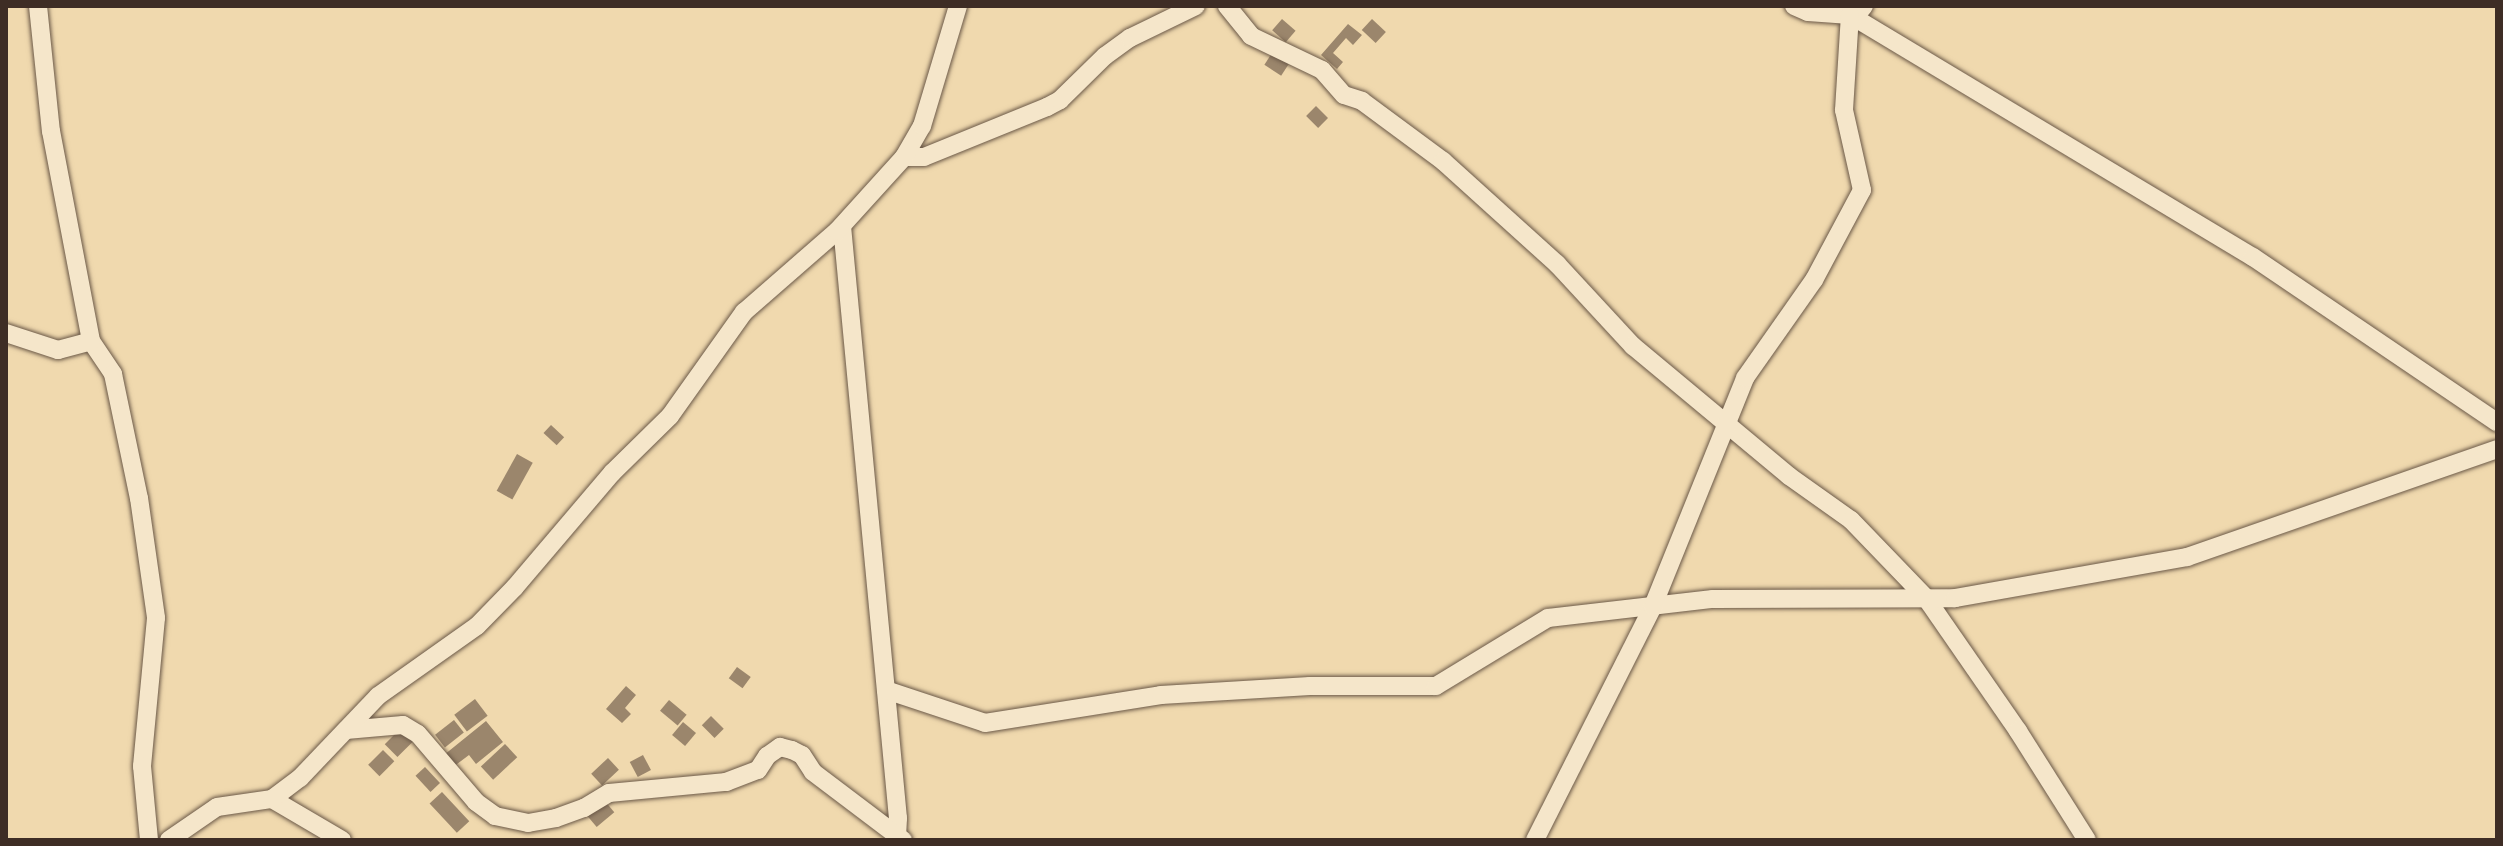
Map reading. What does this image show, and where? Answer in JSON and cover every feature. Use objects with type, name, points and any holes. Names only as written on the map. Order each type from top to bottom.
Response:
[{"type":"street","points":[[38,6],[51,131],[91,341],[113,374],[139,498],[156,618],[142,766],[149,840]]},
{"type":"street","points":[[169,840],[217,807],[272,799],[300,778],[378,696],[477,626],[612,473],[670,416],[744,312],[842,226],[904,157],[922,126],[958,6]]},
{"type":"street","points":[[904,157],[924,157],[1047,107],[1060,100],[1105,56],[1130,38],[1196,6]]},
{"type":"street","points":[[1227,6],[1251,36],[1322,70],[1344,95],[1362,101],[1443,161],[1557,264],[1633,346],[1789,476],[1851,520],[1926,598],[2018,731],[2087,840]]},
{"type":"street","points":[[1794,6],[1808,12],[1857,11],[2253,257],[2497,422]]},
{"type":"street","points":[[1535,840],[1653,606],[1745,378],[1814,280],[1862,190],[1844,110],[1857,11]]},
{"type":"street","points":[[842,226],[899,838]]},
{"type":"street","points":[[6,333],[58,350],[91,341]]},
{"type":"street","points":[[886,690],[985,723],[1161,695],[1310,686],[1436,686],[1548,618],[1713,599],[1955,598],[2187,557],[2497,449]]},
{"type":"street","points":[[346,730],[403,725],[418,734],[476,802],[495,816],[528,823],[556,818],[584,808],[609,793],[726,782],[758,770],[767,756],[780,747],[802,755],[813,772],[899,838]]},
{"type":"street","points":[[272,799],[342,840]]},
{"type":"building","points":[[1282,19],[1296,31],[1286,42],[1272,30]]},
{"type":"building","points":[[1372,19],[1386,32],[1376,43],[1362,30]]},
{"type":"building","points":[[1348,24],[1362,35],[1353,45],[1346,38],[1333,53],[1343,62],[1337,69],[1321,55]]},
{"type":"building","points":[[1272,53],[1289,64],[1281,76],[1264,65]]},
{"type":"building","points":[[1316,106],[1328,118],[1318,128],[1306,116]]},
{"type":"building","points":[[551,425],[564,437],[557,445],[543,433]]},
{"type":"building","points":[[517,454],[533,463],[512,499],[497,491]]},
{"type":"building","points":[[737,667],[751,677],[743,688],[729,678]]},
{"type":"building","points":[[626,686],[636,695],[625,708],[631,714],[622,723],[606,709]]},
{"type":"building","points":[[475,699],[488,716],[467,731],[454,715]]},
{"type":"building","points":[[669,700],[687,715],[678,726],[660,711]]},
{"type":"building","points":[[711,716],[724,729],[715,738],[702,725]]},
{"type":"building","points":[[454,720],[464,733],[445,747],[435,735]]},
{"type":"building","points":[[486,721],[503,742],[476,764],[469,755],[453,767],[444,755]]},
{"type":"building","points":[[683,722],[696,733],[685,746],[672,735]]},
{"type":"building","points":[[401,728],[414,741],[397,757],[385,744]]},
{"type":"building","points":[[505,744],[517,757],[493,780],[481,767]]},
{"type":"building","points":[[383,750],[394,761],[379,776],[368,765]]},
{"type":"building","points":[[643,755],[651,770],[638,777],[630,762]]},
{"type":"building","points":[[608,758],[619,770],[602,785],[591,774]]},
{"type":"building","points":[[425,767],[440,783],[430,792],[415,776]]},
{"type":"building","points":[[442,792],[469,821],[457,833],[430,804]]},
{"type":"building","points":[[604,800],[614,812],[597,827],[586,815]]}]
